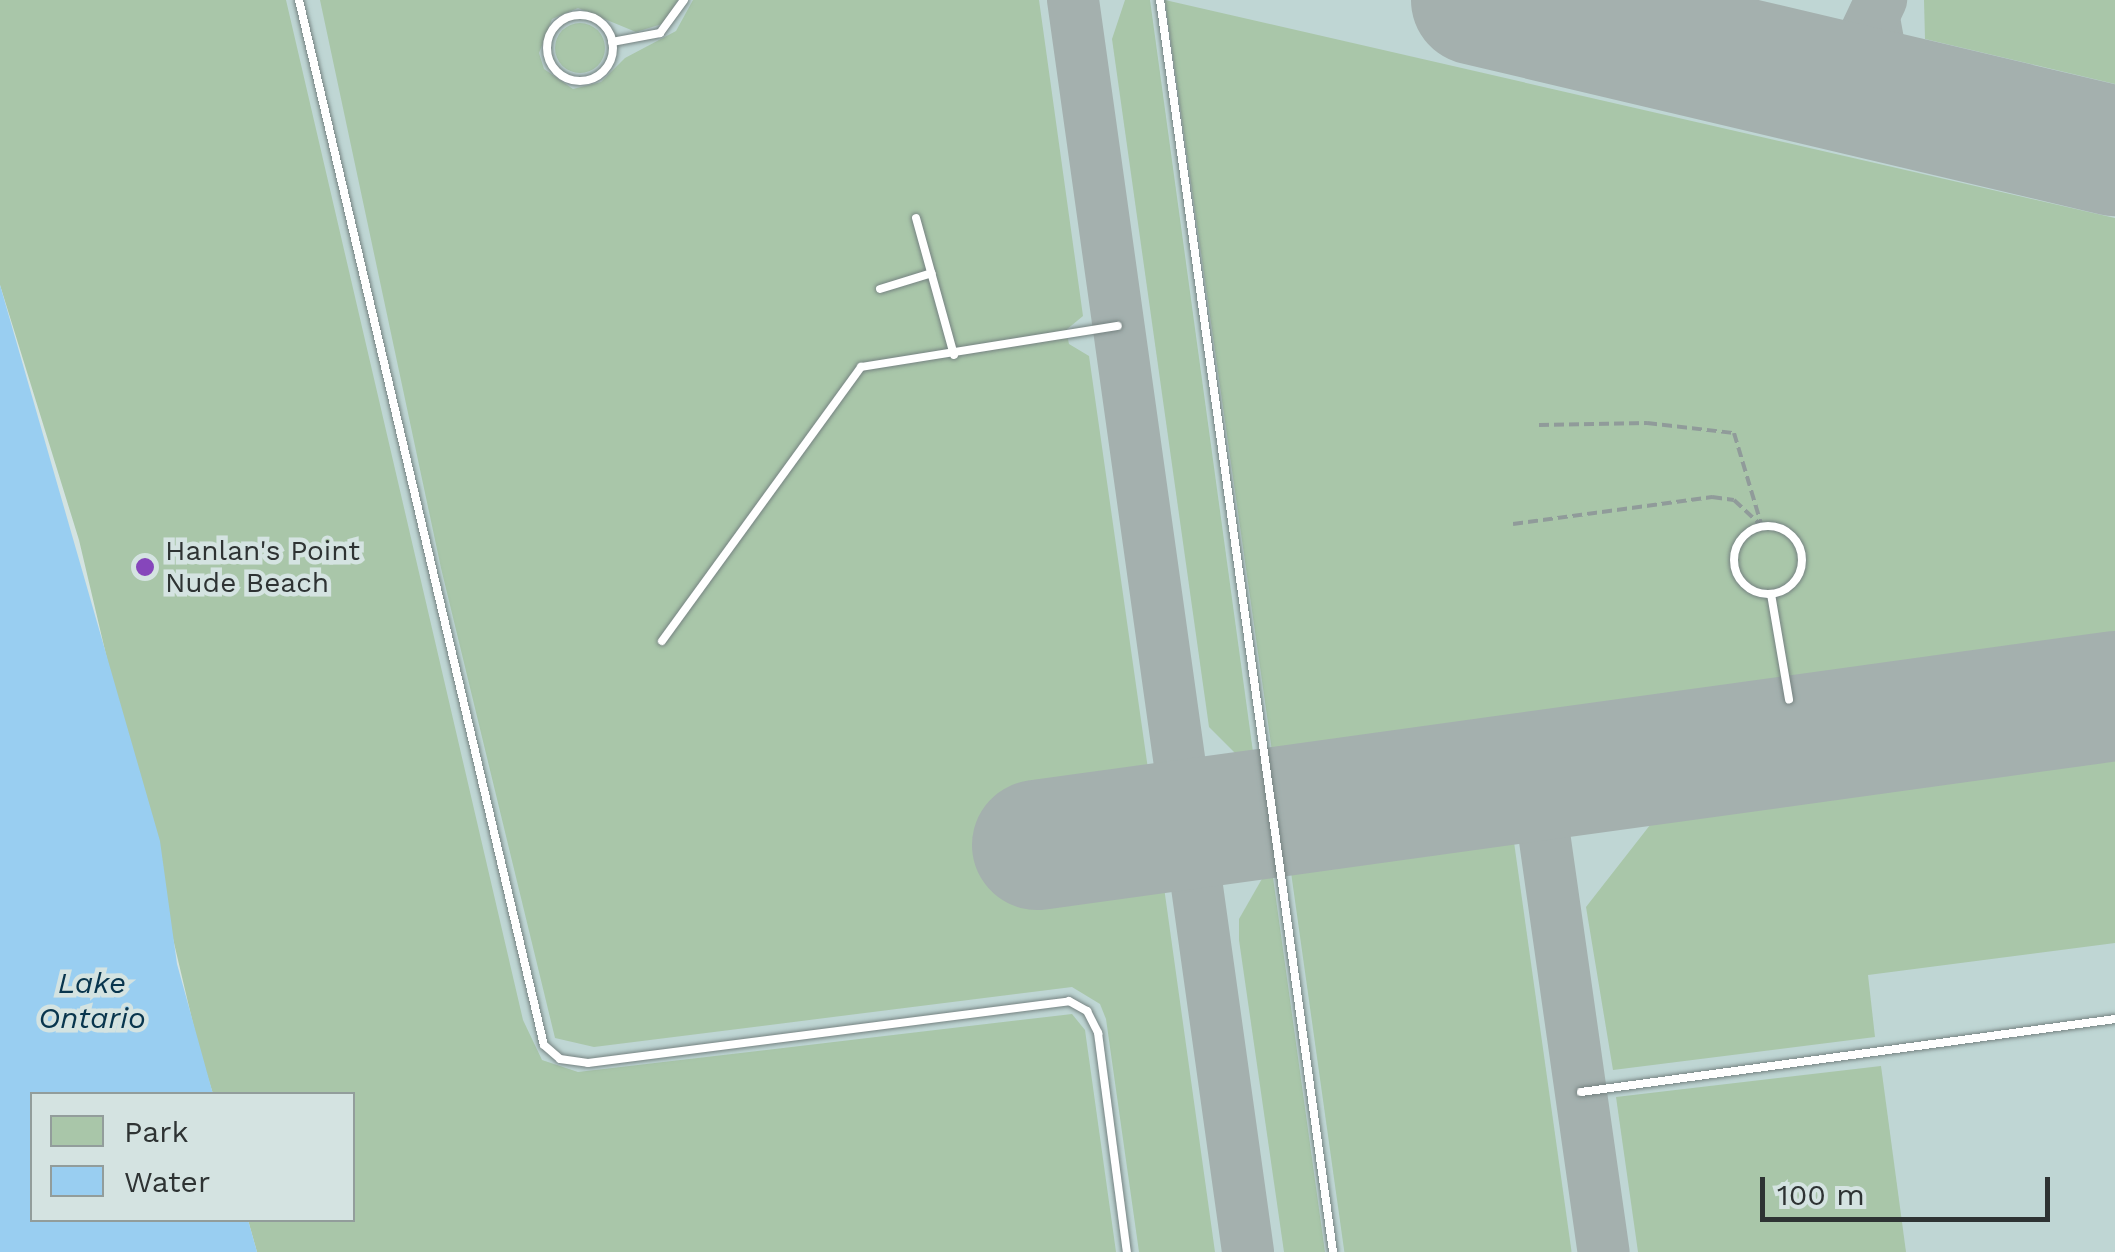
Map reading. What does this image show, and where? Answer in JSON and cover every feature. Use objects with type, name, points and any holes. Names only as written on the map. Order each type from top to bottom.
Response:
[{"type":"lane","points":[[298,0],[544,1045],[560,1059],[588,1063],[1069,1001],[1086,1011],[1098,1033],[1127,1252]]},
{"type":"lane","points":[[612,42],[660,34],[684,0]]},
{"type":"lane","points":[[1160,0],[1333,1252]]},
{"type":"lane","points":[[581,15],[601,23],[612,42],[603,72],[584,81],[563,77],[546,51],[552,30],[581,15]]},
{"type":"lane","points":[[916,218],[954,355]]},
{"type":"lane","points":[[880,289],[932,273]]},
{"type":"lane","points":[[662,641],[861,367],[1118,326]]},
{"type":"lane","points":[[1762,527],[1784,530],[1802,556],[1791,586],[1771,594],[1749,589],[1735,570],[1736,548],[1762,527]]},
{"type":"lane","points":[[1771,594],[1789,699]]},
{"type":"lane","points":[[1581,1092],[2115,1019]]},
{"type":"path","points":[[1539,425],[1647,423],[1734,433],[1762,527]]},
{"type":"path","points":[[1513,524],[1712,496],[1734,500],[1762,527]]},
{"type":"shaded area","points":[[271,0],[2115,0],[2115,1252],[1099,1252],[523,1098]]},
{"type":"green space","points":[[0,0],[286,0],[523,1020],[542,1060],[578,1072],[1072,1014],[1085,1030],[1116,1252],[257,1252],[249,1222],[355,1222],[355,1092],[212,1092],[79,540],[0,285]]},
{"type":"green space","points":[[320,0],[678,0],[662,24],[636,32],[578,8],[552,19],[539,53],[544,69],[573,89],[601,82],[625,58],[676,31],[693,0],[1039,0],[1083,316],[1066,330],[1069,344],[1089,356],[1150,783],[1027,804],[1039,891],[1162,873],[1215,1252],[1139,1252],[1106,1019],[1100,1004],[1072,987],[594,1047],[555,1038],[441,568]]},
{"type":"green space","points":[[1125,0],[1150,0],[1256,774],[1209,727],[1112,39]]},
{"type":"green space","points":[[1165,0],[2115,218],[2115,652],[1286,771],[1274,765]]},
{"type":"green space","points":[[1924,0],[2115,0],[2115,84],[1925,39]]},
{"type":"green space","points":[[580,23],[598,30],[605,48],[598,66],[580,73],[562,66],[555,48],[562,30]]},
{"type":"green space","points":[[2115,739],[2115,943],[1868,975],[1875,1037],[1613,1070],[1586,907],[1668,802]]},
{"type":"green space","points":[[1512,828],[1572,1252],[1344,1252],[1289,859]]},
{"type":"green space","points":[[1271,863],[1325,1252],[1284,1252],[1239,940],[1239,919]]},
{"type":"green space","points":[[1881,1066],[1906,1252],[1638,1252],[1616,1097]]},
{"type":"water","name":"Lake Ontario","points":[[0,285],[160,841],[177,964],[212,1092],[30,1092],[30,1222],[249,1222],[257,1252],[0,1252]]},
{"type":"taxiway","points":[[1073,0],[1248,1252]]},
{"type":"taxiway","points":[[1794,75],[1833,68],[1856,53],[1881,0]]},
{"type":"taxiway","points":[[1875,24],[1883,68],[1935,109]]},
{"type":"taxiway","points":[[1536,777],[1604,1252]]},
{"type":"runway","points":[[1476,0],[2115,151]]},
{"type":"runway","points":[[1037,845],[2115,696]]},
{"type":"place","name":"Hanlan's Point Nude Beach","points":[[145,567]]}]
